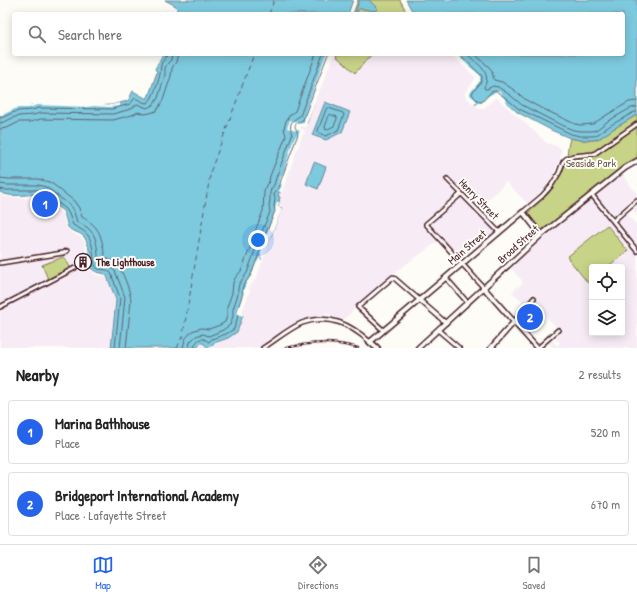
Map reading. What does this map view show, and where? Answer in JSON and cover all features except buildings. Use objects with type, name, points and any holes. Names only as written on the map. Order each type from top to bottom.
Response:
[{"type":"main road","points":[[370,342],[377,348]]},
{"type":"street","name":"Main Street","points":[[370,342],[542,196],[551,186],[566,159],[572,156],[594,154],[637,124]]},
{"type":"street","name":"Broad Street","points":[[418,348],[541,235],[636,161]]},
{"type":"street","name":"Henry Street","points":[[447,179],[498,232]]},
{"type":"street","points":[[461,194],[426,224],[538,348],[558,330]]},
{"type":"street","points":[[592,195],[637,251]]},
{"type":"street","points":[[613,221],[637,200]]},
{"type":"street","points":[[523,212],[541,235]]},
{"type":"street","points":[[633,246],[637,243]]},
{"type":"street","points":[[0,263],[63,253],[67,251]]},
{"type":"street","points":[[0,307],[75,268]]},
{"type":"street","points":[[384,330],[358,307],[393,277],[446,323]]},
{"type":"street","points":[[446,278],[468,302]]},
{"type":"street","points":[[491,348],[534,298]]},
{"type":"street","points":[[263,348],[298,326],[308,321],[316,320],[337,321],[353,329],[370,342]]},
{"type":"street","points":[[438,330],[459,348]]},
{"type":"shaded area","points":[[333,56],[454,56],[547,143],[561,148],[561,156],[551,180],[528,204],[506,182],[478,210],[497,230],[463,260],[461,260],[439,233],[433,237],[437,242],[383,281],[384,282],[342,321],[328,314],[299,320],[259,348],[208,348],[237,332],[243,316],[241,312],[246,290],[281,208],[277,207],[280,197],[278,196],[300,126],[306,125]]},
{"type":"shaded area","points":[[622,174],[637,194],[637,215],[632,208],[626,213],[637,225],[637,348],[553,348],[548,342],[551,339],[557,346],[560,343],[554,337],[560,331],[531,300],[527,305],[512,292],[523,282],[510,267],[545,235]]},
{"type":"shaded area","points":[[0,194],[4,197],[27,198],[39,196],[43,198],[61,212],[66,226],[72,233],[82,238],[85,243],[89,270],[96,275],[107,277],[115,300],[111,348],[0,348]]},
{"type":"shaded area","points":[[203,343],[208,348],[198,348]]},
{"type":"green space","points":[[358,0],[400,0],[405,9],[403,12],[354,12]]},
{"type":"green space","points":[[336,56],[370,56],[355,73]]},
{"type":"green space","name":"Seaside Park","points":[[637,115],[637,158],[632,160],[553,223],[540,231],[527,214],[549,193],[562,173],[567,160],[570,138],[593,140],[600,138]]},
{"type":"green space","points":[[607,225],[628,251],[611,264],[589,264],[588,283],[567,257]]},
{"type":"green space","points":[[63,257],[70,267],[48,279],[42,265]]},
{"type":"water","points":[[165,0],[353,0],[349,12],[178,12],[176,6]]},
{"type":"water","points":[[359,0],[369,0],[378,9],[375,11],[359,9],[356,12]]},
{"type":"water","points":[[406,0],[637,0],[637,115],[600,138],[593,140],[580,140],[570,138],[517,112],[494,95],[490,100],[476,105],[466,94],[478,79],[455,56],[625,56],[625,12],[413,12]]},
{"type":"water","points":[[162,56],[331,56],[306,126],[299,128],[302,131],[281,193],[279,192],[278,196],[280,197],[278,207],[282,208],[255,277],[248,286],[241,312],[243,315],[237,332],[228,338],[214,343],[208,348],[201,343],[197,348],[111,348],[116,300],[107,276],[95,272],[91,268],[88,243],[84,237],[68,227],[63,211],[42,195],[10,195],[0,192],[0,114],[15,108],[37,104],[111,105],[128,101],[133,91],[147,99],[157,72],[155,69]]},
{"type":"water","points":[[325,102],[350,112],[342,132],[326,140],[312,135]]},
{"type":"water","points":[[314,162],[326,167],[318,189],[306,184]]},
{"type":"pier","points":[[325,56],[333,56],[307,126],[301,127],[305,134],[304,135],[303,133],[281,193],[279,191],[282,185],[278,182],[283,173],[293,141],[300,131],[287,128],[290,120],[298,124],[304,123],[305,113]]},
{"type":"pier","points":[[453,56],[458,56],[480,75],[480,81],[470,93],[470,95],[477,101],[475,104],[471,102],[464,94],[476,78]]},
{"type":"pier","points":[[497,91],[500,92],[508,104],[520,116],[496,97],[483,109],[476,106],[485,98]]},
{"type":"pier","points":[[56,102],[111,105],[120,103],[120,106],[87,107],[37,105],[29,108],[17,108],[0,116],[0,112],[14,106]]},
{"type":"pier","points":[[277,202],[279,202],[278,207],[282,208],[281,212],[256,279],[249,288],[250,291],[242,312],[243,316],[236,313],[246,283],[254,270],[256,262],[260,257],[261,260],[262,259],[260,251]]},
{"type":"ferry route","points":[[270,12],[274,0]]},
{"type":"ferry route","points":[[177,348],[183,335],[211,170],[253,56]]},
{"type":"railway","points":[[286,348],[305,344],[322,343],[340,344],[358,348]]},
{"type":"place","name":"Marina Bathhouse","points":[[45,204]]},
{"type":"place","name":"The Lighthouse","points":[[83,262]]},
{"type":"place","name":"Bridgeport International Academy","points":[[530,317]]}]
